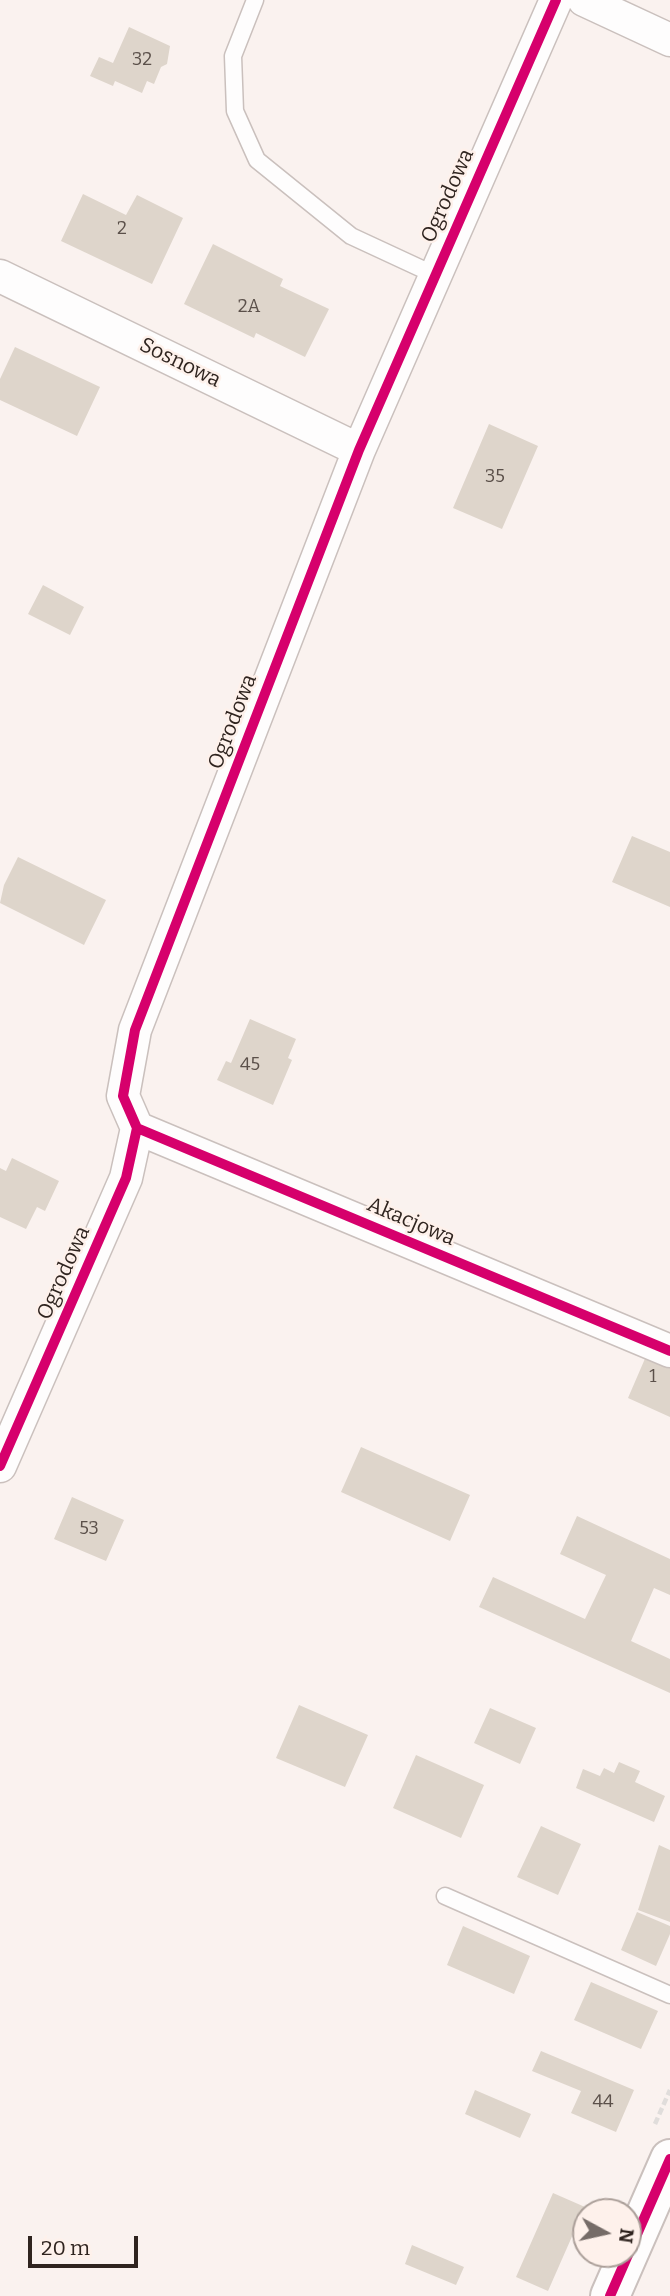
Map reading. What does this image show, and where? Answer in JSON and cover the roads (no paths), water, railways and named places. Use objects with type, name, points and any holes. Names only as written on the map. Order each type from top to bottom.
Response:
[{"type":"street","name":"Ogrodowa","points":[[0,1466],[127,1178],[137,1128],[123,1096],[135,1030],[359,450],[556,0]]},
{"type":"street","points":[[584,0],[670,40]]},
{"type":"street","name":"Sosnowa","points":[[0,276],[359,450]]},
{"type":"street","name":"Akacjowa","points":[[137,1128],[670,1352]]},
{"type":"street","points":[[610,2296],[670,2159]]},
{"type":"lane","name":"Ogrodowa","points":[[256,0],[233,56],[234,111],[257,160],[351,236],[435,275]]},
{"type":"lane","points":[[445,1896],[670,1995]]}]
